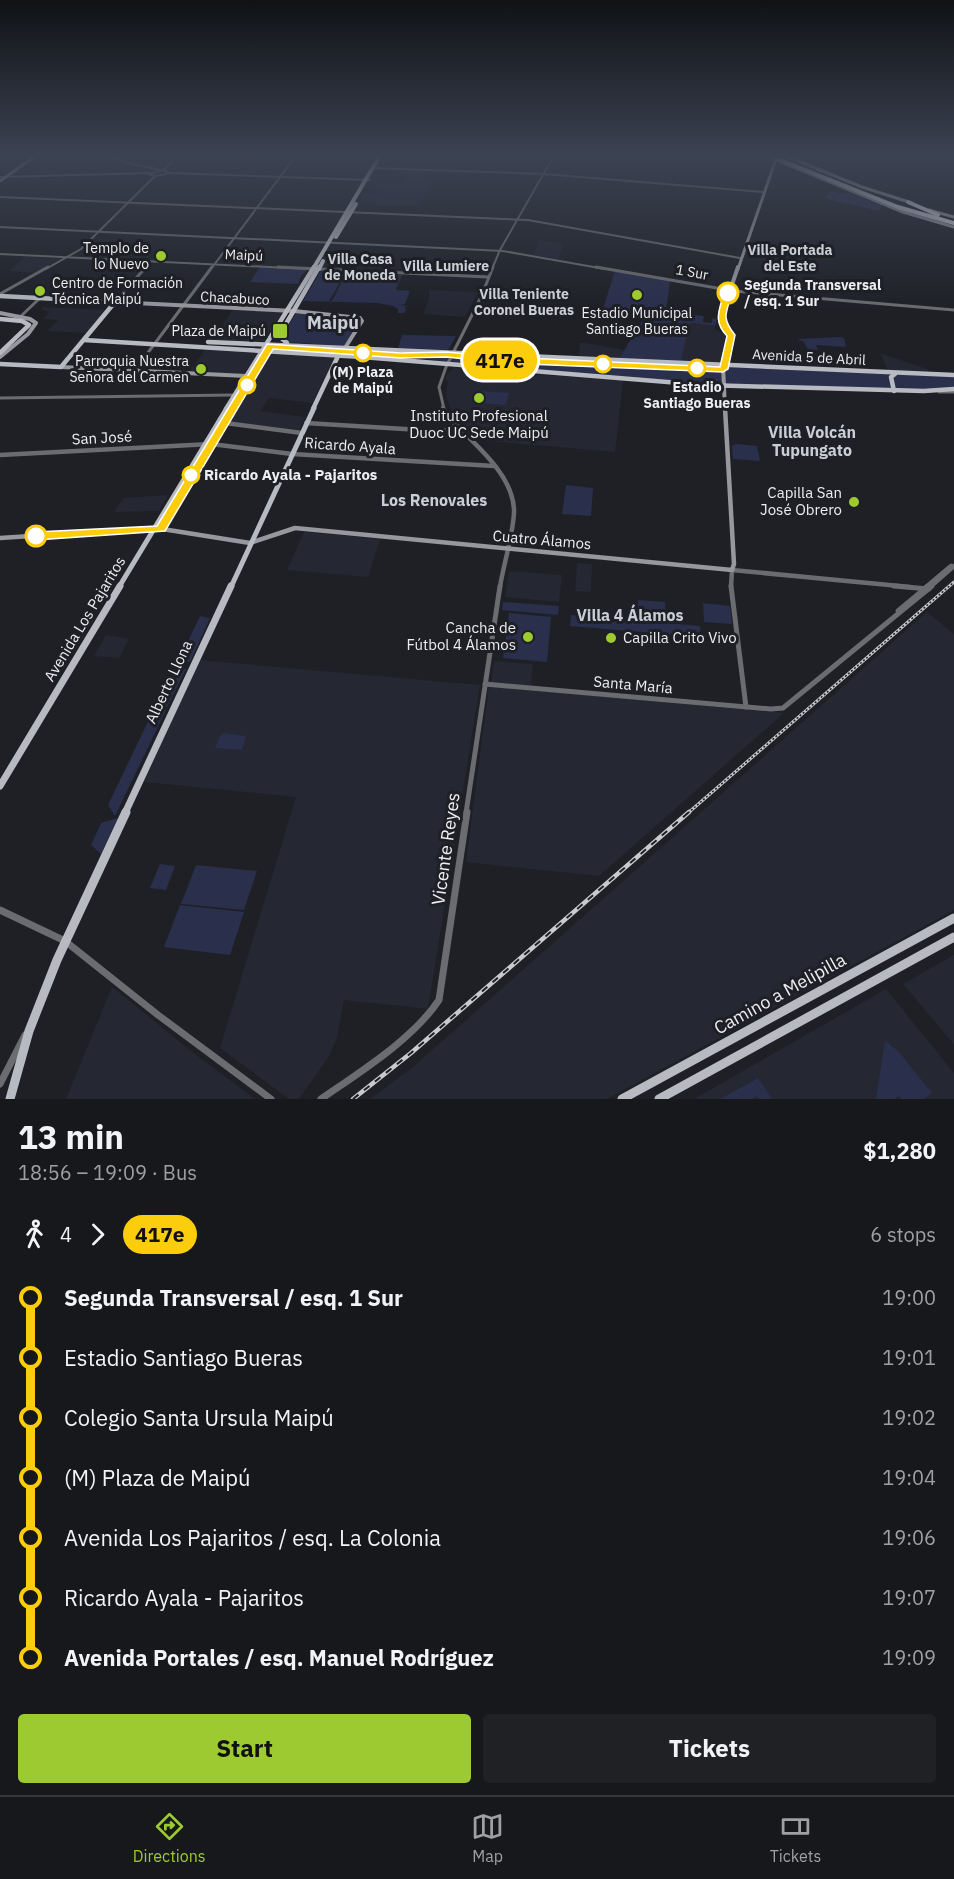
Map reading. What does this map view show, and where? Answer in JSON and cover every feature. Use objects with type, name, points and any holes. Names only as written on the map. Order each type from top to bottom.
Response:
[{"type":"highway","points":[[902,208],[945,221]]},
{"type":"highway","points":[[916,208],[938,215]]},
{"type":"highway","points":[[923,208],[954,221]]},
{"type":"highway","points":[[896,209],[945,221],[954,221]]},
{"type":"main road","name":"Avenida Los Pajaritos","points":[[293,345],[283,341],[279,336],[351,208]]},
{"type":"main road","points":[[732,570],[734,564],[723,365],[731,335],[722,326],[721,317],[757,208]]},
{"type":"main road","points":[[923,208],[954,221]]},
{"type":"main road","points":[[896,209],[954,221]]},
{"type":"main road","name":"Avenida Los Pajaritos","points":[[0,786],[234,395],[265,348],[286,310],[315,269]]},
{"type":"main road","name":"Chacabuco","points":[[0,295],[286,310],[361,318]]},
{"type":"main road","points":[[61,367],[115,302]]},
{"type":"main road","points":[[0,313],[32,319],[36,323],[0,355]]},
{"type":"main road","name":"Alberto Llona","points":[[10,1099],[29,1031],[65,941],[338,355],[362,321],[361,318]]},
{"type":"main road","points":[[0,319],[28,323],[29,327],[23,336]]},
{"type":"main road","name":"Avenida 5 de Abril","points":[[86,338],[265,348],[293,345],[954,375]]},
{"type":"main road","points":[[265,348],[724,386],[954,391]]},
{"type":"main road","points":[[0,364],[246,376]]},
{"type":"main road","points":[[894,391],[892,376],[899,373]]},
{"type":"main road","points":[[892,383],[908,391]]},
{"type":"main road","name":"Cuatro Álamos","points":[[0,538],[156,528],[250,543],[295,528],[732,570]]},
{"type":"main road","name":"Camino a Melipilla","points":[[622,1099],[954,918]]},
{"type":"main road","name":"Camino a Melipilla","points":[[659,1099],[954,937]]},
{"type":"street","points":[[0,295],[81,249],[123,208]]},
{"type":"street","points":[[241,208],[518,219],[740,258]]},
{"type":"street","name":"Vicente Reyes","points":[[321,1099],[372,1062],[431,1013],[437,1005],[505,548],[514,510],[513,500],[503,478],[445,414],[439,396],[439,384],[500,251],[524,208]]},
{"type":"street","points":[[135,370],[256,209]]},
{"type":"street","name":"1 Sur","points":[[0,227],[500,251],[730,290],[954,310]]},
{"type":"street","name":"Maipú","points":[[2,256],[488,277]]},
{"type":"street","points":[[115,302],[150,262]]},
{"type":"street","points":[[20,316],[39,298]]},
{"type":"street","points":[[0,398],[234,395]]},
{"type":"street","points":[[220,419],[225,423],[302,433]]},
{"type":"street","points":[[306,423],[432,431],[457,429]]},
{"type":"street","name":"Ricardo Ayala","points":[[205,444],[292,454],[494,466]]},
{"type":"street","name":"San José","points":[[0,455],[205,444]]},
{"type":"street","points":[[927,588],[954,566]]},
{"type":"street","points":[[732,570],[731,588],[746,707]]},
{"type":"street","name":"Cuatro Álamos","points":[[732,570],[927,588]]},
{"type":"street","name":"Santa María","points":[[485,684],[779,709],[787,706],[927,588]]},
{"type":"street","points":[[0,910],[65,941],[158,1015],[271,1099]]},
{"type":"street","name":"Alberto Llona","points":[[0,1083],[17,1047],[29,1031]]},
{"type":"shaded area","points":[[540,240],[564,244],[558,259],[533,255]]},
{"type":"shaded area","points":[[25,257],[62,259],[37,273],[9,271]]},
{"type":"shaded area","points":[[260,267],[308,269],[301,276],[298,284],[250,282]]},
{"type":"shaded area","points":[[321,271],[346,272],[329,301],[332,301],[347,272],[402,275],[396,290],[410,291],[405,304],[401,305],[409,307],[405,307],[404,313],[398,313],[398,309],[393,306],[377,303],[303,301]]},
{"type":"shaded area","name":"Estadio Municipal Santiago Bueras","points":[[615,271],[670,281],[666,311],[704,316],[703,322],[712,323],[712,318],[717,319],[715,326],[690,323],[681,361],[619,359],[646,314],[603,309]]},
{"type":"shaded area","points":[[429,290],[478,292],[465,317],[423,314],[429,299]]},
{"type":"shaded area","points":[[42,307],[106,310],[86,333],[47,331],[58,320],[43,319],[49,312],[42,310]]},
{"type":"shaded area","points":[[233,309],[283,312],[264,341],[213,340]]},
{"type":"shaded area","points":[[296,313],[360,320],[345,346],[287,342],[281,338]]},
{"type":"shaded area","points":[[690,323],[715,326],[715,330],[728,334],[722,363],[681,361]]},
{"type":"shaded area","points":[[402,335],[456,336],[448,350],[398,348]]},
{"type":"shaded area","points":[[844,338],[846,347],[816,345],[818,350],[808,350],[804,342],[797,339]]},
{"type":"shaded area","points":[[580,343],[625,350],[619,359],[579,356]]},
{"type":"shaded area","points":[[206,348],[259,351],[243,375],[190,371]]},
{"type":"shaded area","points":[[269,351],[336,355],[312,403],[269,398],[260,411],[305,417],[299,430],[229,422]]},
{"type":"shaded area","points":[[391,352],[954,377],[954,391],[703,384],[467,365]]},
{"type":"shaded area","points":[[880,353],[927,369],[930,373],[888,371]]},
{"type":"shaded area","points":[[454,367],[475,371],[623,380],[615,452],[476,440],[459,424],[448,403],[446,393],[448,381],[445,380]]},
{"type":"shaded area","points":[[481,391],[509,393],[506,405],[478,403]]},
{"type":"shaded area","points":[[736,444],[757,446],[760,461],[733,459],[732,446]]},
{"type":"shaded area","points":[[566,485],[593,488],[591,516],[562,514]]},
{"type":"shaded area","points":[[168,495],[159,511],[114,512],[123,498]]},
{"type":"shaded area","points":[[304,532],[380,539],[368,577],[287,570]]},
{"type":"shaded area","points":[[577,563],[592,564],[591,592],[575,591]]},
{"type":"shaded area","points":[[509,571],[562,575],[559,602],[505,597]]},
{"type":"shaded area","points":[[638,600],[665,602],[666,623],[700,626],[701,637],[570,626],[571,615],[638,620]]},
{"type":"shaded area","points":[[503,602],[559,606],[558,615],[502,610]]},
{"type":"shaded area","points":[[703,603],[730,606],[732,624],[704,622]]},
{"type":"shaded area","points":[[927,612],[954,634],[954,910],[607,1099],[370,1099],[413,1067]]},
{"type":"shaded area","name":"Cancha de Fútbol 4 Álamos","points":[[509,613],[551,617],[547,662],[503,658]]},
{"type":"shaded area","points":[[200,616],[210,618],[190,662],[179,661]]},
{"type":"shaded area","points":[[106,635],[129,639],[119,658],[94,656]]},
{"type":"shaded area","points":[[199,660],[480,685],[428,1009],[344,1000],[337,1038],[329,1056],[299,1099],[289,1099],[220,1048],[296,797],[144,782]]},
{"type":"shaded area","points":[[494,661],[533,664],[531,685],[491,682]]},
{"type":"shaded area","points":[[174,668],[186,669],[167,707],[155,706]]},
{"type":"shaded area","points":[[489,686],[784,713],[599,876],[466,862]]},
{"type":"shaded area","points":[[154,709],[166,710],[115,816],[108,805]]},
{"type":"shaded area","points":[[224,733],[245,736],[242,750],[215,748],[220,736]]},
{"type":"shaded area","points":[[118,818],[101,854],[91,845],[101,823]]},
{"type":"shaded area","points":[[160,864],[175,866],[166,890],[150,888]]},
{"type":"shaded area","points":[[196,865],[257,871],[244,910],[181,904]]},
{"type":"shaded area","points":[[180,905],[244,912],[230,955],[164,947]]},
{"type":"shaded area","points":[[954,955],[954,1044],[903,984]]},
{"type":"shaded area","points":[[112,987],[191,1051],[255,1099],[66,1099]]},
{"type":"shaded area","points":[[886,989],[954,1073],[954,1099],[694,1099]]},
{"type":"shaded area","points":[[885,1041],[898,1051],[932,1093],[923,1099],[902,1099],[899,1096],[894,1099],[876,1099]]},
{"type":"shaded area","points":[[758,1078],[772,1099],[759,1099],[757,1096],[751,1099],[720,1099]]},
{"type":"railway","points":[[688,813],[954,582]]},
{"type":"railway","points":[[353,1099],[411,1053],[689,812]]},
{"type":"bus line","name":"417e","points":[[36,536],[161,529],[200,460],[270,346],[401,356],[447,354],[500,360],[723,369],[731,339],[729,331],[722,326],[721,317],[728,293]]},
{"type":"place","name":"Templo de lo Nuevo","points":[[161,256]]},
{"type":"place","name":"Centro de Formación Técnica Maipú","points":[[40,291]]},
{"type":"place","name":"Segunda Transversal / esq. 1 Sur","points":[[728,293]]},
{"type":"place","name":"Estadio Municipal Santiago Bueras","points":[[637,295]]},
{"type":"place","name":"Plaza de Maipú","points":[[280,331]]},
{"type":"place","name":"(M) Plaza de Maipú","points":[[363,353]]},
{"type":"place","name":"Estadio Santiago Bueras","points":[[697,368]]},
{"type":"place","name":"Parroquia Nuestra Señora del Carmen","points":[[201,369]]},
{"type":"place","name":"Instituto Profesional Duoc UC Sede Maipú","points":[[479,398]]},
{"type":"place","name":"Ricardo Ayala - Pajaritos","points":[[191,475]]},
{"type":"place","name":"Capilla San José Obrero","points":[[854,502]]},
{"type":"place","name":"Cancha de Fútbol 4 Álamos","points":[[528,637]]},
{"type":"place","name":"Capilla Crito Vivo","points":[[611,638]]},
{"type":"district","name":"Villa Portada del Este","points":[[790,258]]},
{"type":"district","name":"Villa Lumiere","points":[[446,266]]},
{"type":"district","name":"Villa Casa de Moneda","points":[[360,268]]},
{"type":"district","name":"Villa Teniente Coronel Bueras","points":[[524,302]]},
{"type":"district","name":"Maipú","points":[[333,323]]},
{"type":"district","name":"Villa Volcán Tupungato","points":[[812,441]]},
{"type":"district","name":"Los Renovales","points":[[434,500]]},
{"type":"district","name":"Villa 4 Álamos","points":[[630,615]]}]
